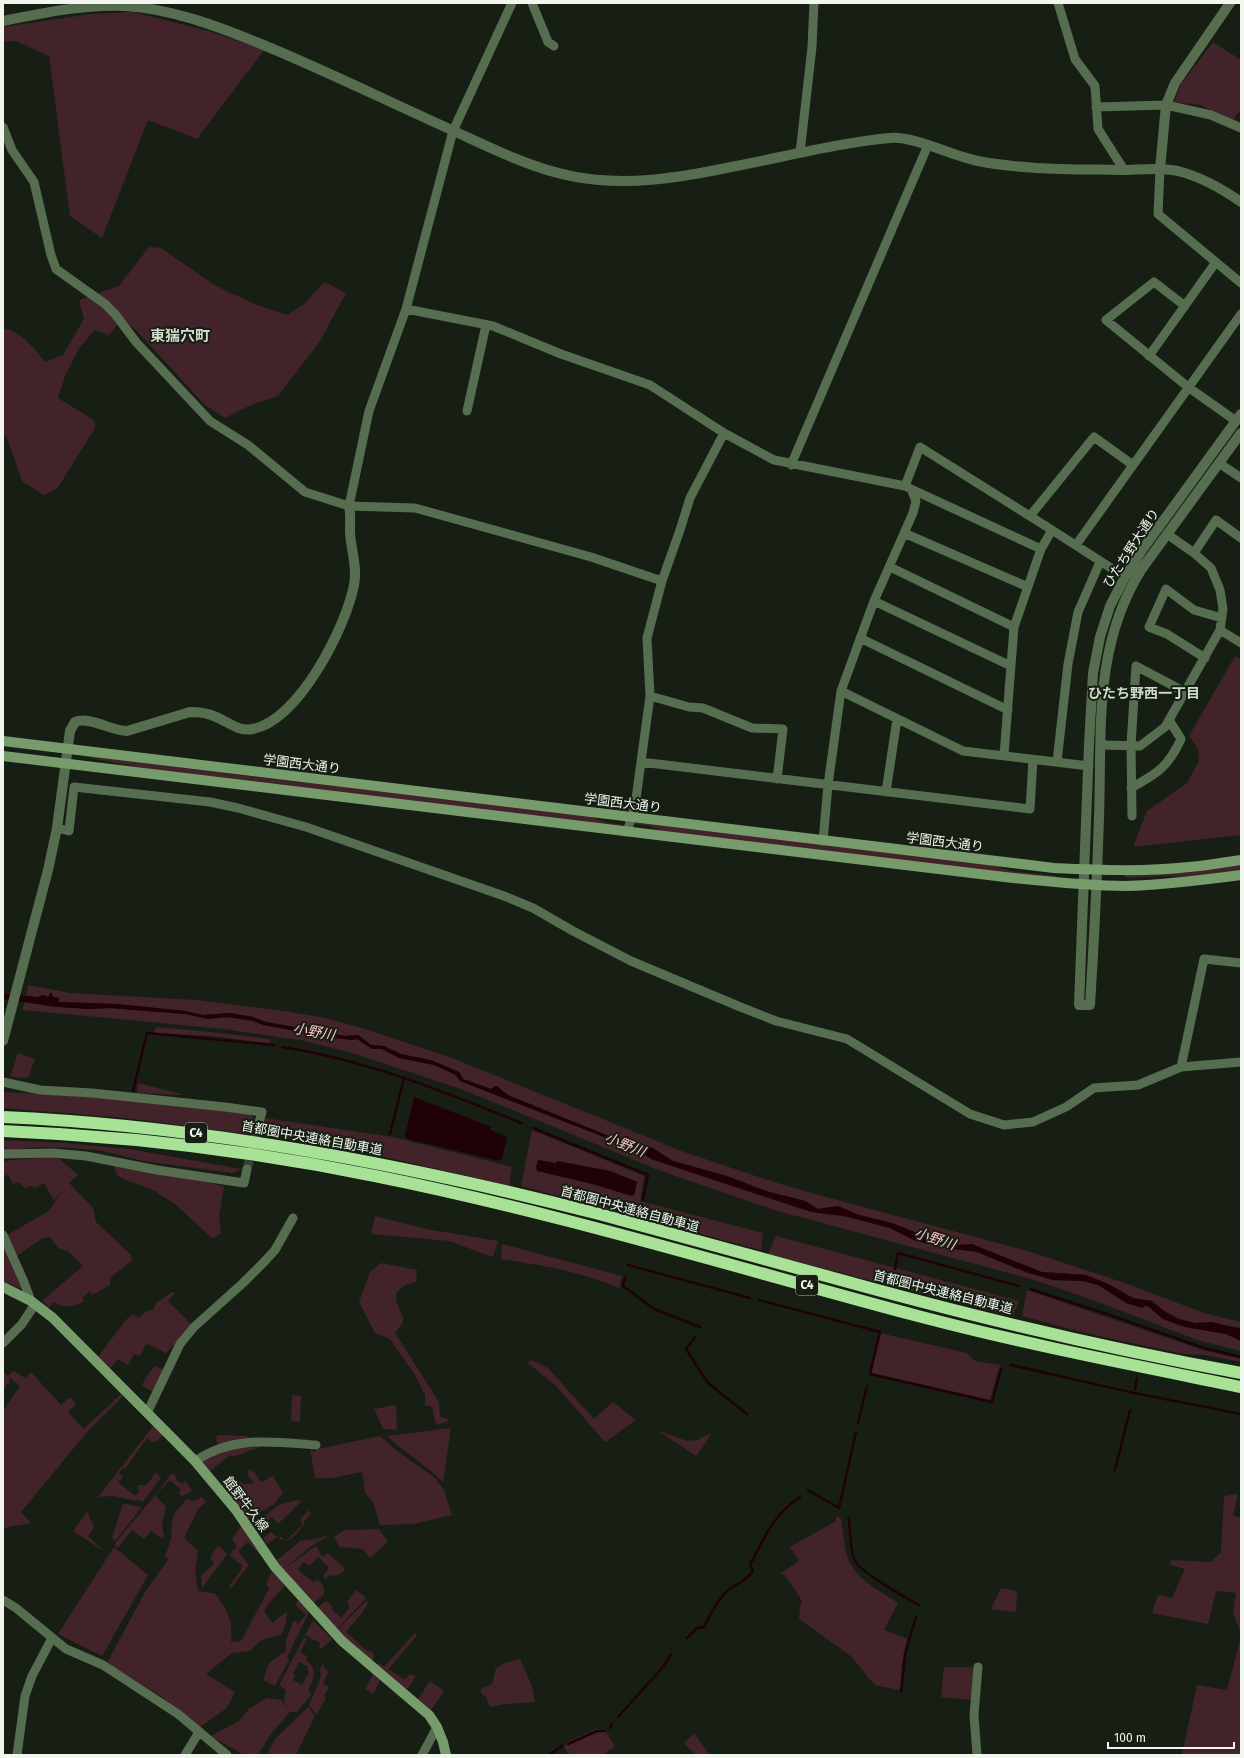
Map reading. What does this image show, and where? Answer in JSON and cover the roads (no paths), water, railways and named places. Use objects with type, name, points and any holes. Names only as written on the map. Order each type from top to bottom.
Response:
[{"type":"highway","name":"首都圏中央連絡自動車道","points":[[3,1117],[85,1122],[189,1132],[322,1153],[386,1165],[598,1214],[874,1290],[989,1319],[1134,1352],[1241,1373]]},
{"type":"highway","name":"首都圏中央連絡自動車道","points":[[3,1131],[62,1134],[186,1146],[265,1156],[375,1176],[584,1225],[920,1316],[1089,1356],[1241,1387]]},
{"type":"main road","name":"学園西大通り","points":[[3,741],[1023,864],[1084,870],[1119,871],[1190,867],[1241,860]]},
{"type":"main road","points":[[3,756],[1013,878],[1126,886],[1241,875]]},
{"type":"main road","name":"館野牛久線","points":[[3,1287],[33,1303],[53,1318],[195,1461],[236,1510],[275,1567],[295,1592],[342,1641],[429,1715],[437,1727],[446,1755]]},
{"type":"street","points":[[3,1041],[34,925],[57,828],[70,732],[76,722],[84,720],[119,731],[127,731],[190,712],[198,712],[217,717],[244,730],[254,729],[265,724],[286,710],[303,691],[321,663],[335,636],[349,604],[354,583],[354,559],[350,531],[349,506],[369,411],[406,309],[453,131],[512,3]]},
{"type":"street","points":[[532,3],[548,42],[554,46]]},
{"type":"street","points":[[800,153],[812,47],[814,3]]},
{"type":"street","points":[[1058,3],[1075,60],[1095,86],[1098,130],[1124,170]]},
{"type":"street","points":[[1230,3],[1175,83],[1166,105],[1160,169],[1158,214],[1241,283]]},
{"type":"street","points":[[3,21],[41,13],[91,7],[122,6],[155,9],[181,15],[215,26],[298,59],[507,156],[571,176],[625,182],[687,176],[800,153],[895,137],[984,161],[1039,168],[1124,170],[1160,169],[1197,176],[1215,185],[1241,202]]},
{"type":"street","points":[[1096,107],[1166,105],[1239,123]]},
{"type":"street","points":[[3,126],[12,150],[34,182],[51,255],[56,269],[105,304],[115,314],[136,342],[210,421],[248,445],[305,492],[349,506],[415,508],[591,557],[662,581]]},
{"type":"street","points":[[790,465],[928,145]]},
{"type":"street","points":[[1149,356],[1216,262]]},
{"type":"street","points":[[1185,306],[1154,282],[1106,320],[1188,388],[1239,418]]},
{"type":"street","points":[[406,309],[486,325],[561,354],[650,385],[724,433],[774,460],[790,465],[908,487],[1041,549]]},
{"type":"street","points":[[1076,545],[1241,314]]},
{"type":"street","points":[[467,411],[486,325]]},
{"type":"street","name":"ひたち野大通り","points":[[1239,418],[1142,550],[1125,577],[1110,606],[1096,654],[1092,690],[1079,1005],[1090,1005],[1098,870],[1104,675],[1116,622],[1133,584],[1167,534],[1241,433]]},
{"type":"street","points":[[627,832],[635,806],[650,696],[647,638],[662,581],[690,498],[724,433]]},
{"type":"street","points":[[1030,516],[1094,437],[1133,465]]},
{"type":"street","points":[[823,840],[828,785],[841,691],[874,601],[890,567],[916,501],[908,487],[920,447],[1125,577]]},
{"type":"street","points":[[1219,463],[1241,478]]},
{"type":"street","points":[[1194,553],[1216,520],[1241,538]]},
{"type":"street","points":[[1004,755],[1014,627],[1041,549],[1052,530]]},
{"type":"street","points":[[904,533],[1028,587]]},
{"type":"street","points":[[1101,745],[1140,746],[1165,727],[1220,630],[1223,609],[1220,590],[1211,568],[1194,553],[1167,534]]},
{"type":"street","points":[[1057,762],[1068,664],[1078,612],[1100,562]]},
{"type":"street","points":[[890,567],[1014,627]]},
{"type":"street","points":[[1204,658],[1167,634],[1149,627],[1166,589],[1194,610],[1222,618]]},
{"type":"street","points":[[874,601],[1011,666]]},
{"type":"street","points":[[1220,630],[1241,643]]},
{"type":"street","points":[[860,638],[1008,710]]},
{"type":"street","points":[[1132,816],[1131,745],[1136,666],[1185,692]]},
{"type":"street","points":[[841,691],[963,751],[1089,766]]},
{"type":"street","points":[[650,696],[703,708],[752,728],[783,729],[777,779]]},
{"type":"street","points":[[886,792],[897,719]]},
{"type":"street","points":[[1131,788],[1154,775],[1172,758],[1181,739],[1169,720]]},
{"type":"street","points":[[641,762],[1030,809],[1033,760]]},
{"type":"street","points":[[57,828],[69,831],[74,787],[210,802],[238,808],[306,827],[504,896],[533,908],[573,931],[631,961],[757,1014],[776,1021],[847,1039],[970,1114],[1004,1125],[1033,1122],[1066,1107],[1094,1088],[1138,1085],[1181,1068],[1241,1062]]},
{"type":"street","points":[[1181,1068],[1204,959],[1241,963]]},
{"type":"street","points":[[3,1082],[40,1090],[92,1093],[262,1112],[258,1126]]},
{"type":"street","points":[[3,1154],[53,1153],[86,1156],[157,1170],[244,1183],[247,1169]]},
{"type":"street","points":[[147,1413],[180,1344],[194,1327],[265,1262],[293,1218]]},
{"type":"street","points":[[3,1234],[33,1303],[22,1324],[3,1343]]},
{"type":"street","points":[[195,1461],[224,1446],[244,1442],[316,1445]]},
{"type":"street","points":[[3,1600],[16,1608],[70,1651],[103,1665],[142,1689],[178,1714],[227,1755]]},
{"type":"street","points":[[17,1755],[25,1696],[32,1676],[52,1638]]},
{"type":"street","points":[[977,1755],[974,1715],[978,1667]]},
{"type":"street","points":[[422,1755],[437,1727]]},
{"type":"street","points":[[185,1755],[199,1732]]},
{"type":"water","name":"小野川","points":[[51,992],[53,997],[59,998],[59,1002],[117,1004],[186,1011],[203,1015],[230,1013],[253,1017],[266,1022],[345,1036],[358,1035],[371,1045],[384,1046],[401,1054],[431,1060],[459,1072],[463,1079],[491,1089],[497,1086],[508,1095],[631,1145],[651,1147],[673,1161],[727,1176],[766,1191],[805,1201],[818,1209],[838,1206],[859,1215],[892,1223],[932,1239],[953,1245],[972,1244],[1042,1272],[1086,1275],[1108,1284],[1133,1298],[1151,1301],[1164,1311],[1179,1319],[1195,1323],[1212,1322],[1241,1329],[1241,1341],[1226,1334],[1185,1327],[1163,1319],[1149,1307],[1145,1306],[1142,1308],[1126,1303],[1098,1285],[1083,1281],[1053,1280],[1028,1273],[977,1252],[948,1248],[916,1241],[890,1228],[844,1216],[812,1212],[651,1159],[641,1152],[460,1081],[456,1075],[434,1065],[399,1058],[382,1049],[372,1049],[357,1039],[352,1040],[334,1038],[263,1025],[251,1020],[227,1017],[208,1019],[185,1014],[110,1008],[90,1009],[57,1007],[3,999],[3,994],[38,997],[43,995],[48,997]]},
{"type":"water","points":[[414,1097],[491,1127],[490,1130],[507,1137],[502,1159],[499,1161],[407,1139],[405,1136]]},
{"type":"water","points":[[538,1160],[556,1163],[557,1161],[610,1171],[637,1182],[634,1195],[632,1196],[596,1185],[537,1171],[536,1167]]},
{"type":"waterway","points":[[133,1091],[147,1033],[274,1045]]},
{"type":"waterway","points":[[282,1047],[312,1052],[373,1068],[434,1088],[521,1123]]},
{"type":"waterway","points":[[390,1134],[404,1078]]},
{"type":"waterway","points":[[533,1128],[648,1175],[643,1199]]},
{"type":"waterway","points":[[895,1269],[898,1253],[1019,1286]]},
{"type":"waterway","points":[[628,1265],[750,1298]]},
{"type":"waterway","points":[[625,1277],[623,1286],[654,1309],[700,1327]]},
{"type":"waterway","points":[[1030,1289],[1204,1348],[1241,1357]]},
{"type":"waterway","points":[[759,1300],[880,1332],[870,1374],[992,1402],[1001,1369]]},
{"type":"waterway","points":[[696,1336],[686,1349],[708,1383],[747,1414]]},
{"type":"waterway","points":[[1011,1365],[1134,1393],[1241,1414]]},
{"type":"waterway","points":[[1135,1389],[1137,1378]]},
{"type":"waterway","points":[[858,1423],[867,1386]]},
{"type":"waterway","points":[[1115,1470],[1130,1410]]},
{"type":"waterway","points":[[808,1490],[839,1508],[856,1432]]},
{"type":"waterway","points":[[687,1638],[697,1628],[704,1627],[722,1596],[744,1580],[753,1571],[750,1565],[770,1527],[783,1510],[800,1497]]},
{"type":"waterway","points":[[849,1518],[853,1557],[859,1566],[875,1578],[919,1605]]},
{"type":"waterway","points":[[901,1692],[905,1654],[916,1617]]},
{"type":"waterway","points":[[618,1717],[664,1666],[671,1654]]},
{"type":"waterway","points":[[610,1728],[612,1724]]},
{"type":"waterway","points":[[568,1744],[597,1731],[604,1731]]},
{"type":"waterway","points":[[549,1755],[562,1746]]},
{"type":"tunnel","points":[[247,1169],[258,1126]]},
{"type":"district","name":"東猯穴町","points":[[180,336]]},
{"type":"district","name":"ひたち野西一丁目","points":[[1144,693]]}]
